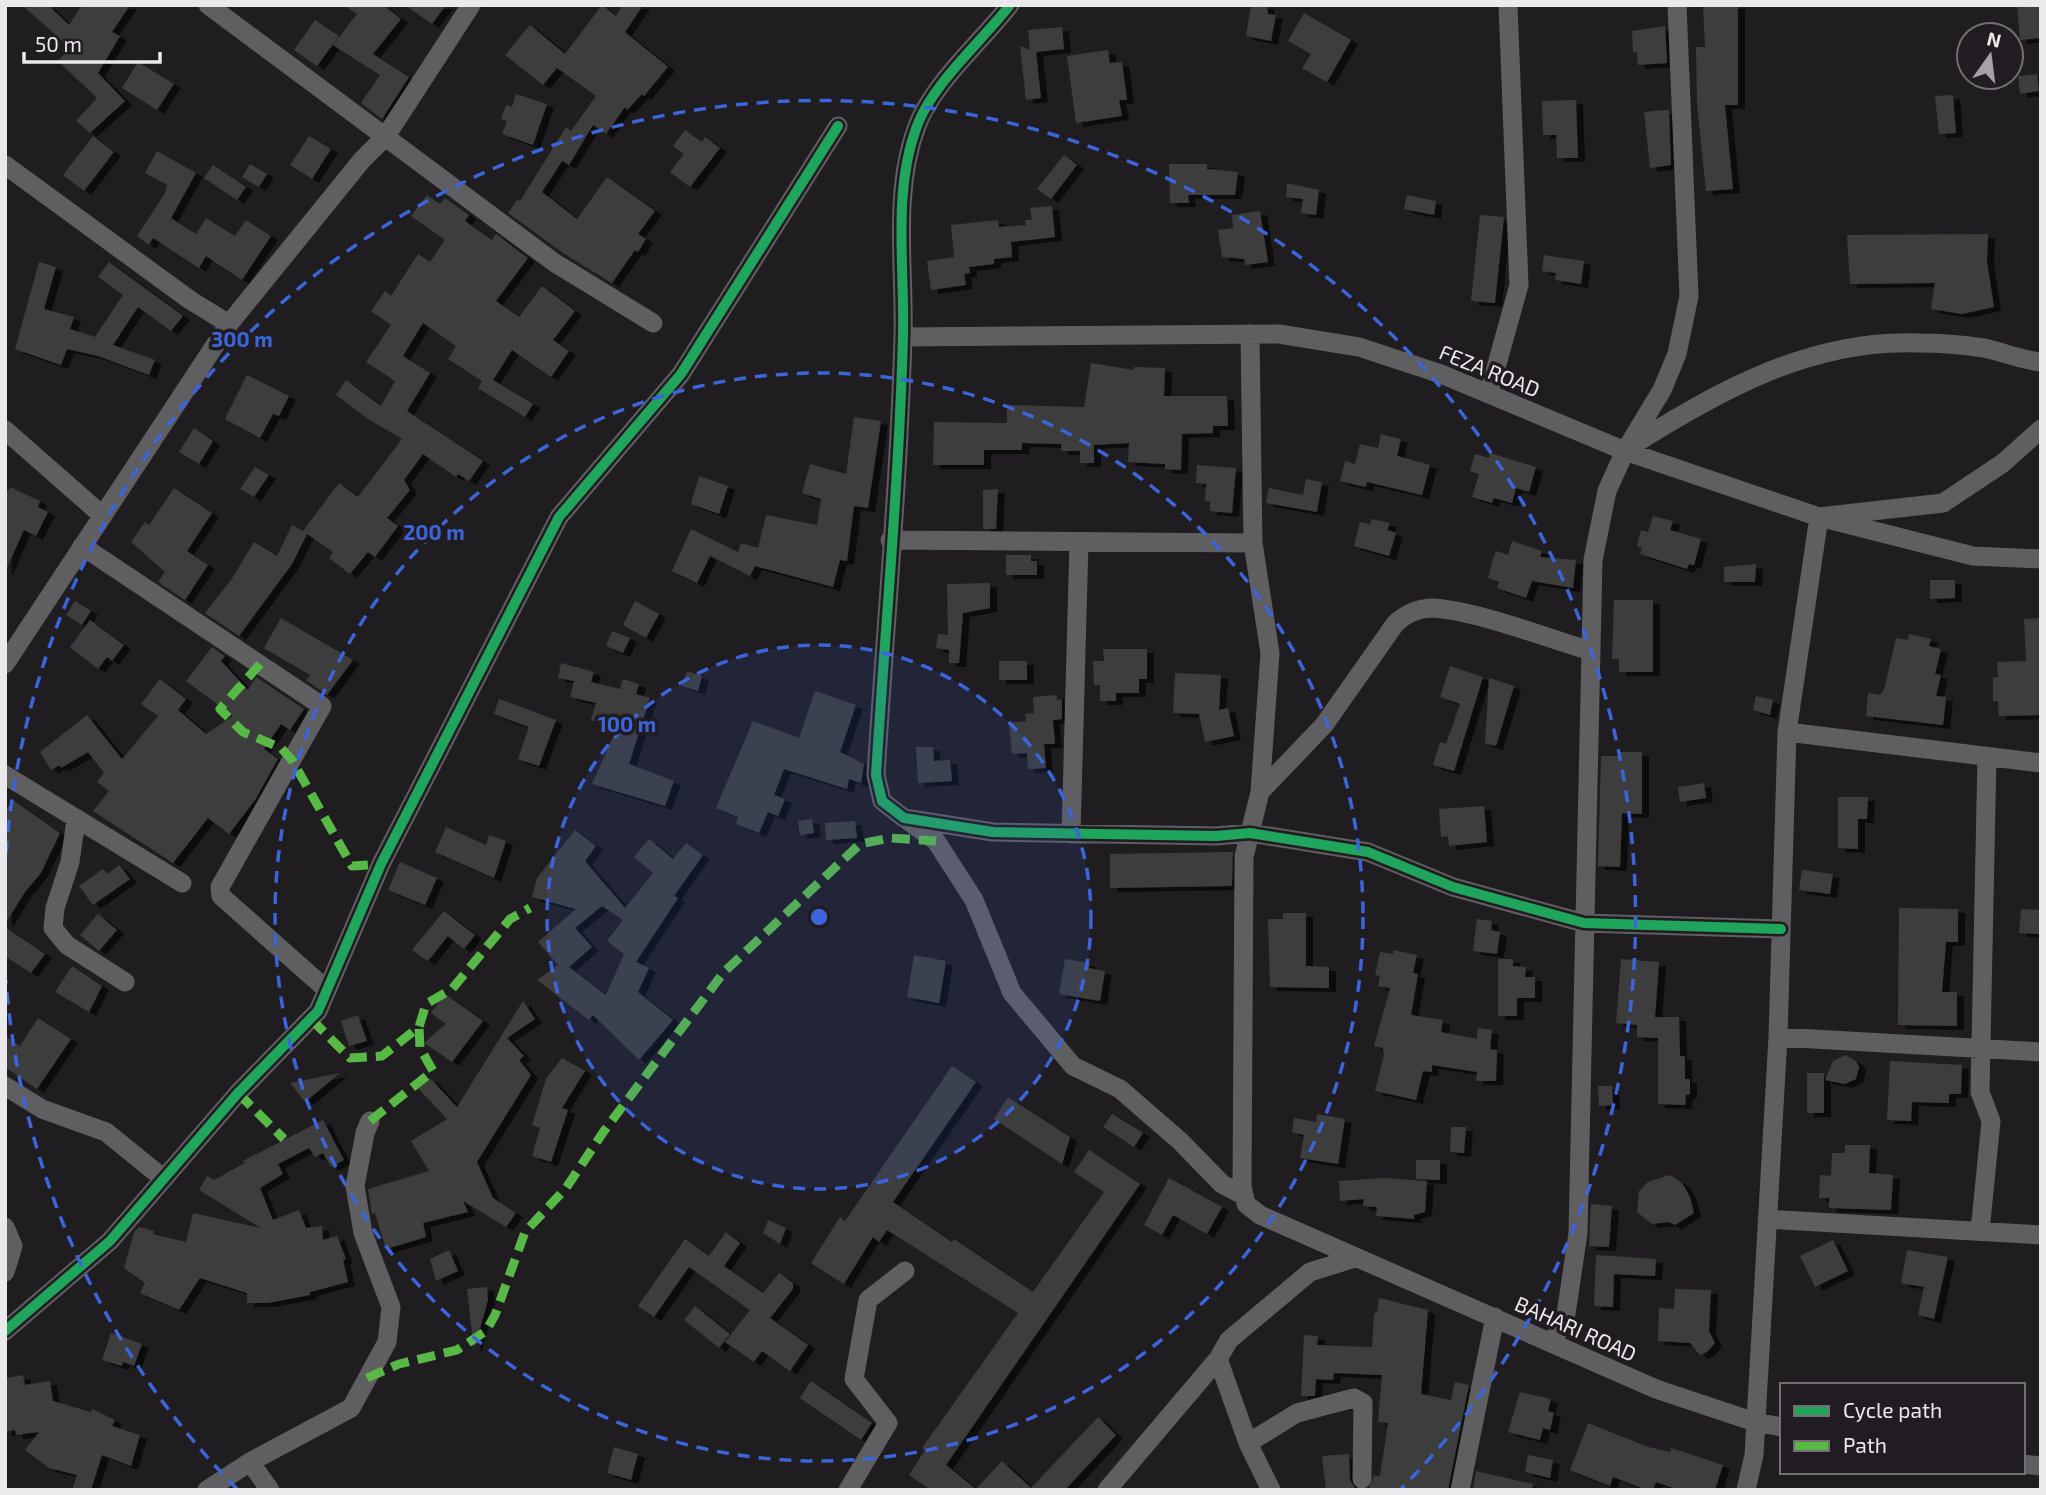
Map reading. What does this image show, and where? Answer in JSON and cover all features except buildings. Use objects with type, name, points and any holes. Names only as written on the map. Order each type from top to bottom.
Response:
[{"type":"street","points":[[208,5],[555,263],[653,323]]},
{"type":"street","points":[[5,664],[229,324],[362,160],[386,136],[471,5]]},
{"type":"street","name":"BAHARI ROAD","points":[[1010,5],[935,95],[918,123],[908,153],[903,203],[903,337],[876,775],[882,801],[936,841],[974,900],[1012,993],[1073,1066],[1120,1089],[1180,1141],[1222,1184],[1243,1195],[1246,1204],[1260,1215],[1656,1389],[1755,1422],[1780,1427]]},
{"type":"street","points":[[1489,393],[1519,285],[1508,5]]},
{"type":"street","points":[[1553,1342],[1566,1314],[1578,1233],[1593,560],[1607,491],[1625,451],[1662,390],[1677,354],[1689,296],[1677,5]]},
{"type":"street","points":[[5,1331],[110,1241],[238,1093],[318,1011],[381,864],[559,517],[681,373],[838,126]]},
{"type":"street","points":[[5,165],[57,200],[190,300],[229,324]]},
{"type":"street","points":[[1243,1195],[1244,858],[1260,792],[1270,653],[1253,543],[1250,334]]},
{"type":"street","name":"FEZA ROAD","points":[[903,337],[1279,334],[1359,347],[1441,374],[1625,451],[1819,517],[1973,556],[2041,559]]},
{"type":"street","points":[[1625,451],[1703,400],[1774,369],[1849,348],[1918,342],[1985,349],[2041,362]]},
{"type":"street","points":[[1746,1490],[1754,1455],[1777,1037],[1787,732],[1819,517],[1943,503],[2003,464],[2041,429]]},
{"type":"street","points":[[5,430],[103,516]]},
{"type":"street","points":[[890,540],[1253,543]]},
{"type":"street","points":[[1070,834],[1079,542]]},
{"type":"street","points":[[82,546],[322,706],[220,887],[221,896],[327,990]]},
{"type":"street","points":[[1260,792],[1324,725],[1395,624],[1411,612],[1431,608],[1457,612],[1591,651]]},
{"type":"street","points":[[1787,732],[2041,763]]},
{"type":"street","points":[[1980,1231],[1991,1121],[1980,1092],[1987,756]]},
{"type":"street","points":[[5,775],[182,883]]},
{"type":"street","points":[[904,818],[993,832],[1250,833],[1368,852],[1453,887],[1584,923],[1781,929]]},
{"type":"street","points":[[76,820],[70,862],[55,908],[53,928],[67,945],[125,982]]},
{"type":"street","points":[[1777,1037],[2041,1052]]},
{"type":"street","points":[[5,1086],[42,1109],[106,1132],[164,1179]]},
{"type":"street","points":[[207,1490],[250,1462],[351,1408],[387,1342],[391,1307],[363,1233],[355,1186],[365,1133],[370,1121]]},
{"type":"street","points":[[1767,1219],[2041,1235]]},
{"type":"street","points":[[5,1227],[13,1246],[5,1272]]},
{"type":"street","points":[[1107,1490],[1218,1359],[1229,1340],[1310,1272],[1356,1258]]},
{"type":"street","points":[[848,1490],[888,1423],[854,1378],[868,1300],[905,1270]]},
{"type":"street","points":[[1460,1490],[1494,1317]]},
{"type":"street","points":[[1218,1359],[1248,1443],[1271,1490]]},
{"type":"street","points":[[1248,1443],[1297,1413],[1354,1398],[1363,1403],[1362,1479]]},
{"type":"street","points":[[250,1462],[270,1490]]},
{"type":"marked path","points":[[260,664],[220,709],[243,732],[281,748],[292,760],[352,866],[381,864]]},
{"type":"marked path","points":[[367,1378],[399,1364],[457,1350],[486,1331],[495,1315],[525,1232],[566,1188],[604,1131],[724,972],[860,844],[890,838],[936,841]]},
{"type":"marked path","points":[[311,1019],[350,1058],[382,1056],[419,1027],[426,1004],[452,989],[510,919],[530,908]]},
{"type":"marked path","points":[[370,1121],[433,1071],[420,1048],[419,1027]]},
{"type":"marked path","points":[[238,1093],[284,1139]]},
{"type":"cycle path","points":[[1010,5],[934,94],[924,110],[909,151],[901,230],[901,391],[876,775],[882,801],[904,818],[993,832],[1216,836],[1250,833],[1368,852],[1453,887],[1584,923],[1781,929]]},
{"type":"cycle path","points":[[5,1331],[110,1241],[238,1093],[318,1011],[381,864],[559,517],[681,374],[838,126]]}]
